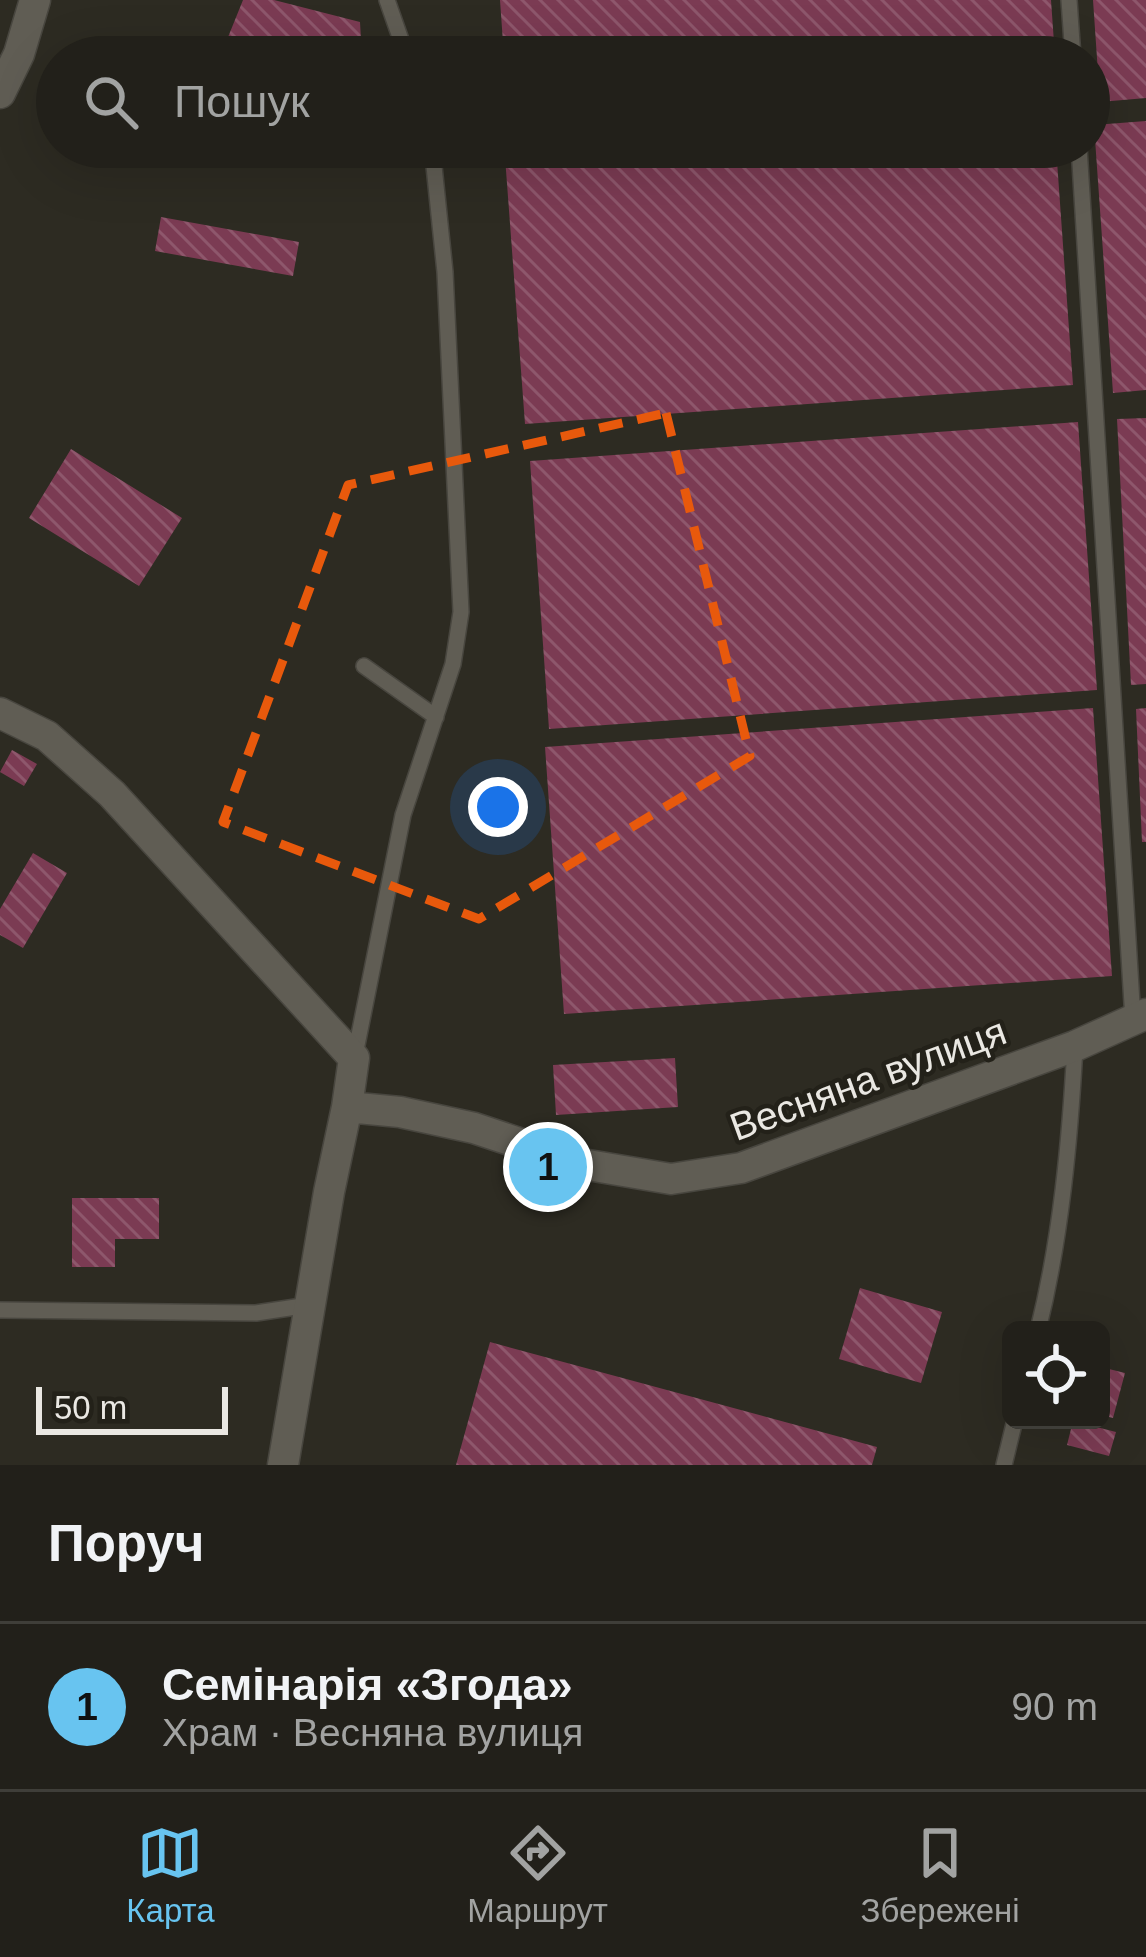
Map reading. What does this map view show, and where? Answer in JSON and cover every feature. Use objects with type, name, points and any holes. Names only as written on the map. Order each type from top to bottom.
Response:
[{"type":"street","points":[[0,93],[19,54],[35,0]]},
{"type":"street","points":[[0,712],[46,736],[112,794],[354,1058],[283,1465]]},
{"type":"street","name":"Весняна вулиця","points":[[346,1107],[400,1112],[474,1128],[582,1164],[671,1178],[741,1168],[1075,1046],[1139,1017]]},
{"type":"lane","points":[[387,0],[400,36]]},
{"type":"lane","points":[[1069,0],[1071,36]]},
{"type":"lane","points":[[354,1058],[403,815],[456,651],[461,612],[445,272],[434,168]]},
{"type":"lane","points":[[1079,168],[1139,1017]]},
{"type":"lane","points":[[364,666],[436,717]]},
{"type":"lane","points":[[1040,1321],[1069,1136],[1075,1046]]},
{"type":"lane","points":[[0,1310],[256,1313],[309,1305]]},
{"type":"lane","points":[[1004,1465],[1013,1429]]},
{"type":"highlighted area","points":[[666,413],[750,756],[479,919],[223,822],[348,485]]},
{"type":"building","points":[[243,0],[274,0],[360,22],[361,36],[228,36]]},
{"type":"building","points":[[500,0],[1051,0],[1054,36],[503,36]]},
{"type":"building","points":[[1093,0],[1146,0],[1146,98],[1110,101],[1110,36],[1095,36]]},
{"type":"building","points":[[1146,121],[1146,390],[1113,393],[1097,168],[1110,168],[1110,124]]},
{"type":"building","points":[[506,168],[1058,168],[1073,385],[525,424]]},
{"type":"building","points":[[161,217],[299,242],[293,276],[155,251]]},
{"type":"building","points":[[1146,418],[1146,684],[1131,685],[1117,419]]},
{"type":"building","points":[[1078,422],[1097,690],[549,729],[530,461]]},
{"type":"building","points":[[71,449],[182,518],[139,586],[29,518]]},
{"type":"building","points":[[1093,708],[1112,976],[564,1014],[545,747]]},
{"type":"building","points":[[1146,708],[1146,842],[1142,842],[1136,709]]},
{"type":"building","points":[[12,750],[37,764],[24,786],[0,772]]},
{"type":"building","points":[[33,853],[67,873],[23,948],[0,935],[0,909]]},
{"type":"building","points":[[675,1058],[678,1107],[556,1115],[553,1065]]},
{"type":"building","points":[[72,1198],[159,1198],[159,1239],[115,1239],[115,1267],[72,1267]]},
{"type":"building","points":[[860,1288],[942,1312],[921,1383],[839,1359]]},
{"type":"building","points":[[490,1342],[877,1447],[872,1465],[456,1465]]},
{"type":"building","points":[[1110,1369],[1125,1373],[1110,1417]]},
{"type":"building","points":[[1071,1429],[1116,1432],[1109,1456],[1067,1445]]},
{"type":"place","name":"Семінарія «Згода»","points":[[548,1167]]}]
